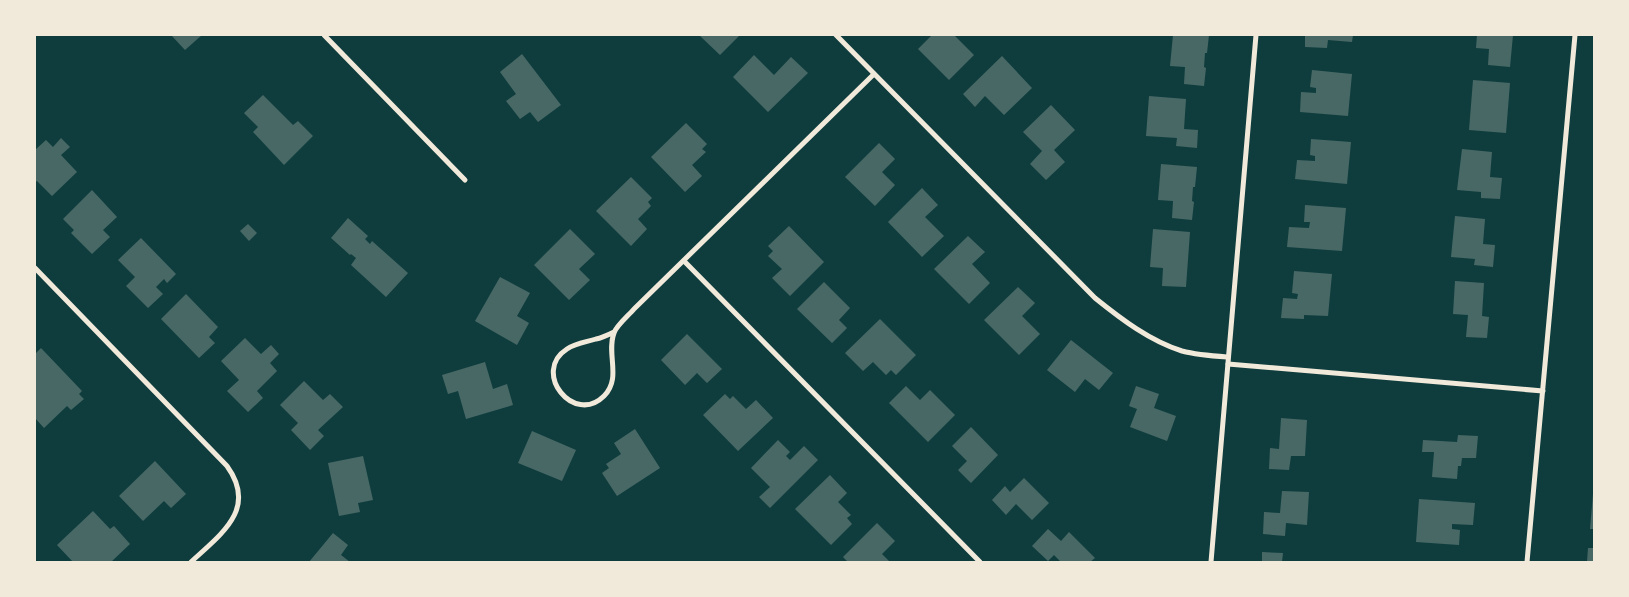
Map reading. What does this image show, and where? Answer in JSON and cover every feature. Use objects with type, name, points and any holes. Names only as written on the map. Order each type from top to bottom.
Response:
[{"type":"street","points":[[324,35],[465,180]]},
{"type":"street","points":[[836,35],[1065,269],[1113,313],[1134,328],[1180,350],[1228,357]]},
{"type":"street","points":[[1211,562],[1256,35]]},
{"type":"street","points":[[1527,562],[1575,35]]},
{"type":"street","points":[[614,332],[613,381],[609,391],[595,402],[587,404],[578,404],[562,396],[557,388],[553,372],[558,357],[566,349],[614,332],[634,309],[874,74]]},
{"type":"street","points":[[684,261],[980,562]]},
{"type":"street","points":[[35,268],[227,466],[234,476],[239,490],[236,514],[229,525],[191,562]]},
{"type":"street","points":[[35,279],[40,274]]},
{"type":"street","points":[[1228,364],[1543,391]]},
{"type":"building","points":[[171,35],[202,35],[185,50]]},
{"type":"building","points":[[699,35],[740,35],[720,55]]},
{"type":"building","points":[[932,35],[954,35],[974,55],[949,80],[918,49]]},
{"type":"building","points":[[1173,35],[1209,35],[1207,53],[1205,53],[1204,86],[1184,84],[1185,67],[1170,66]]},
{"type":"building","points":[[1305,35],[1353,35],[1352,42],[1328,40],[1327,48],[1305,47]]},
{"type":"building","points":[[1477,35],[1513,35],[1510,67],[1488,65],[1489,49],[1476,48]]},
{"type":"building","points":[[522,54],[561,105],[538,122],[530,112],[520,119],[506,101],[516,94],[500,72]]},
{"type":"building","points":[[754,55],[774,75],[791,57],[808,73],[768,112],[733,77]]},
{"type":"building","points":[[1002,56],[1032,88],[1004,115],[985,96],[975,107],[963,94]]},
{"type":"building","points":[[1312,70],[1352,74],[1348,116],[1300,112],[1301,92],[1316,93],[1316,88],[1310,87]]},
{"type":"building","points":[[1473,80],[1510,83],[1506,133],[1469,130]]},
{"type":"building","points":[[263,95],[293,125],[298,121],[313,136],[284,165],[253,132],[258,127],[244,113]]},
{"type":"building","points":[[1149,96],[1186,99],[1184,129],[1198,130],[1197,148],[1176,146],[1177,138],[1146,136]]},
{"type":"building","points":[[1051,105],[1075,130],[1054,150],[1065,162],[1046,180],[1030,164],[1042,151],[1023,132]]},
{"type":"building","points":[[686,123],[707,144],[702,149],[706,152],[692,165],[702,176],[685,192],[651,157]]},
{"type":"building","points":[[61,138],[70,147],[61,155],[77,172],[52,196],[37,181],[35,182],[35,150],[46,140],[53,147]]},
{"type":"building","points":[[1311,139],[1351,142],[1347,184],[1295,179],[1297,160],[1315,161],[1315,156],[1310,155]]},
{"type":"building","points":[[879,143],[895,159],[882,172],[895,185],[875,206],[845,177]]},
{"type":"building","points":[[1462,149],[1492,152],[1490,177],[1502,178],[1500,199],[1481,198],[1481,192],[1457,190]]},
{"type":"building","points":[[1161,164],[1197,167],[1195,187],[1193,187],[1192,220],[1172,218],[1173,201],[1158,200]]},
{"type":"building","points":[[631,177],[652,198],[648,202],[651,206],[638,219],[647,229],[631,246],[596,211]]},
{"type":"building","points":[[922,188],[938,205],[925,217],[944,236],[922,257],[888,222]]},
{"type":"building","points":[[92,190],[117,217],[103,230],[110,237],[92,254],[71,233],[74,230],[63,219]]},
{"type":"building","points":[[1305,205],[1346,208],[1342,251],[1287,247],[1289,227],[1309,228],[1310,222],[1304,222]]},
{"type":"building","points":[[1455,216],[1485,219],[1483,244],[1495,245],[1493,267],[1474,265],[1475,259],[1451,257]]},
{"type":"building","points":[[348,218],[368,236],[365,239],[370,244],[372,241],[408,273],[386,297],[351,265],[356,258],[331,238]]},
{"type":"building","points":[[248,224],[257,233],[249,241],[240,231]]},
{"type":"building","points":[[789,226],[824,262],[790,296],[772,278],[782,269],[768,256],[773,251],[768,246]]},
{"type":"building","points":[[570,229],[595,254],[579,269],[590,280],[569,300],[534,265]]},
{"type":"building","points":[[1153,229],[1190,232],[1186,287],[1162,286],[1163,268],[1150,267]]},
{"type":"building","points":[[968,236],[985,252],[972,264],[990,283],[969,304],[934,269]]},
{"type":"building","points":[[141,238],[176,274],[167,283],[164,279],[156,287],[163,294],[148,308],[126,286],[135,277],[118,260]]},
{"type":"building","points":[[1294,271],[1332,274],[1328,316],[1304,315],[1304,319],[1281,318],[1283,298],[1297,299],[1298,294],[1292,293]]},
{"type":"building","points":[[500,277],[530,293],[517,316],[529,323],[517,345],[475,321]]},
{"type":"building","points":[[1455,281],[1484,283],[1482,316],[1489,317],[1487,338],[1466,337],[1468,315],[1453,314]]},
{"type":"building","points":[[824,282],[850,308],[839,320],[847,328],[832,343],[797,309]]},
{"type":"building","points":[[1018,287],[1035,303],[1022,316],[1040,334],[1019,355],[984,320]]},
{"type":"building","points":[[186,294],[218,327],[209,337],[215,343],[199,358],[161,319]]},
{"type":"building","points":[[880,319],[916,355],[896,375],[891,370],[886,375],[873,362],[863,371],[845,353]]},
{"type":"building","points":[[687,334],[722,369],[707,383],[697,373],[685,385],[661,360]]},
{"type":"building","points":[[245,338],[261,354],[271,345],[279,354],[270,363],[277,371],[257,391],[263,398],[248,412],[227,391],[239,380],[221,361]]},
{"type":"building","points":[[1071,340],[1113,373],[1099,390],[1085,379],[1075,392],[1047,370]]},
{"type":"building","points":[[41,348],[82,391],[79,394],[84,399],[71,410],[67,406],[44,428],[35,418],[35,354]]},
{"type":"building","points":[[485,362],[493,389],[507,384],[513,405],[466,419],[458,391],[448,394],[442,375]]},
{"type":"building","points":[[304,381],[323,400],[330,394],[343,407],[318,430],[324,436],[310,450],[291,430],[298,423],[280,405]]},
{"type":"building","points":[[906,386],[920,400],[930,390],[955,415],[928,442],[889,403]]},
{"type":"building","points":[[1136,386],[1159,394],[1154,408],[1176,416],[1167,441],[1130,427],[1137,409],[1129,406]]},
{"type":"building","points":[[725,394],[730,399],[733,396],[746,409],[756,400],[773,418],[738,451],[703,415]]},
{"type":"building","points":[[1281,418],[1307,420],[1305,456],[1291,456],[1289,470],[1269,469],[1270,448],[1279,449]]},
{"type":"building","points":[[971,427],[998,455],[971,483],[958,470],[967,461],[952,446]]},
{"type":"building","points":[[635,429],[660,468],[617,496],[602,473],[609,468],[606,464],[621,454],[614,443]]},
{"type":"building","points":[[532,431],[576,450],[562,481],[518,463]]},
{"type":"building","points":[[1458,435],[1478,436],[1476,458],[1462,458],[1461,466],[1458,466],[1457,479],[1432,477],[1434,452],[1422,452],[1423,440],[1457,442]]},
{"type":"building","points":[[778,440],[790,452],[786,456],[790,460],[804,446],[818,460],[770,508],[759,497],[770,487],[751,468]]},
{"type":"building","points":[[363,456],[373,500],[358,503],[360,512],[339,516],[328,463]]},
{"type":"building","points":[[155,461],[186,494],[171,508],[164,501],[143,521],[119,496]]},
{"type":"building","points":[[830,475],[847,493],[838,502],[851,515],[847,518],[852,524],[831,545],[795,509]]},
{"type":"building","points":[[1024,478],[1049,503],[1032,520],[1016,504],[1006,515],[992,500],[1005,486],[1010,492]]},
{"type":"building","points":[[1282,491],[1309,492],[1307,525],[1286,523],[1285,536],[1263,534],[1264,512],[1280,513]]},
{"type":"building","points":[[1593,494],[1594,529],[1590,529]]},
{"type":"building","points":[[1419,499],[1475,503],[1473,525],[1452,524],[1452,529],[1460,530],[1459,545],[1416,542]]},
{"type":"building","points":[[93,511],[110,529],[114,526],[130,544],[111,562],[73,562],[57,545]]},
{"type":"building","points":[[877,523],[895,541],[882,554],[890,562],[848,562],[843,557]]},
{"type":"building","points":[[1048,529],[1061,541],[1069,532],[1095,558],[1090,562],[1061,562],[1054,555],[1048,561],[1032,546]]},
{"type":"building","points":[[333,533],[348,545],[341,555],[350,562],[309,562]]},
{"type":"building","points":[[1588,548],[1594,548],[1594,562],[1587,562]]},
{"type":"building","points":[[1262,552],[1283,553],[1282,562],[1262,562]]}]
